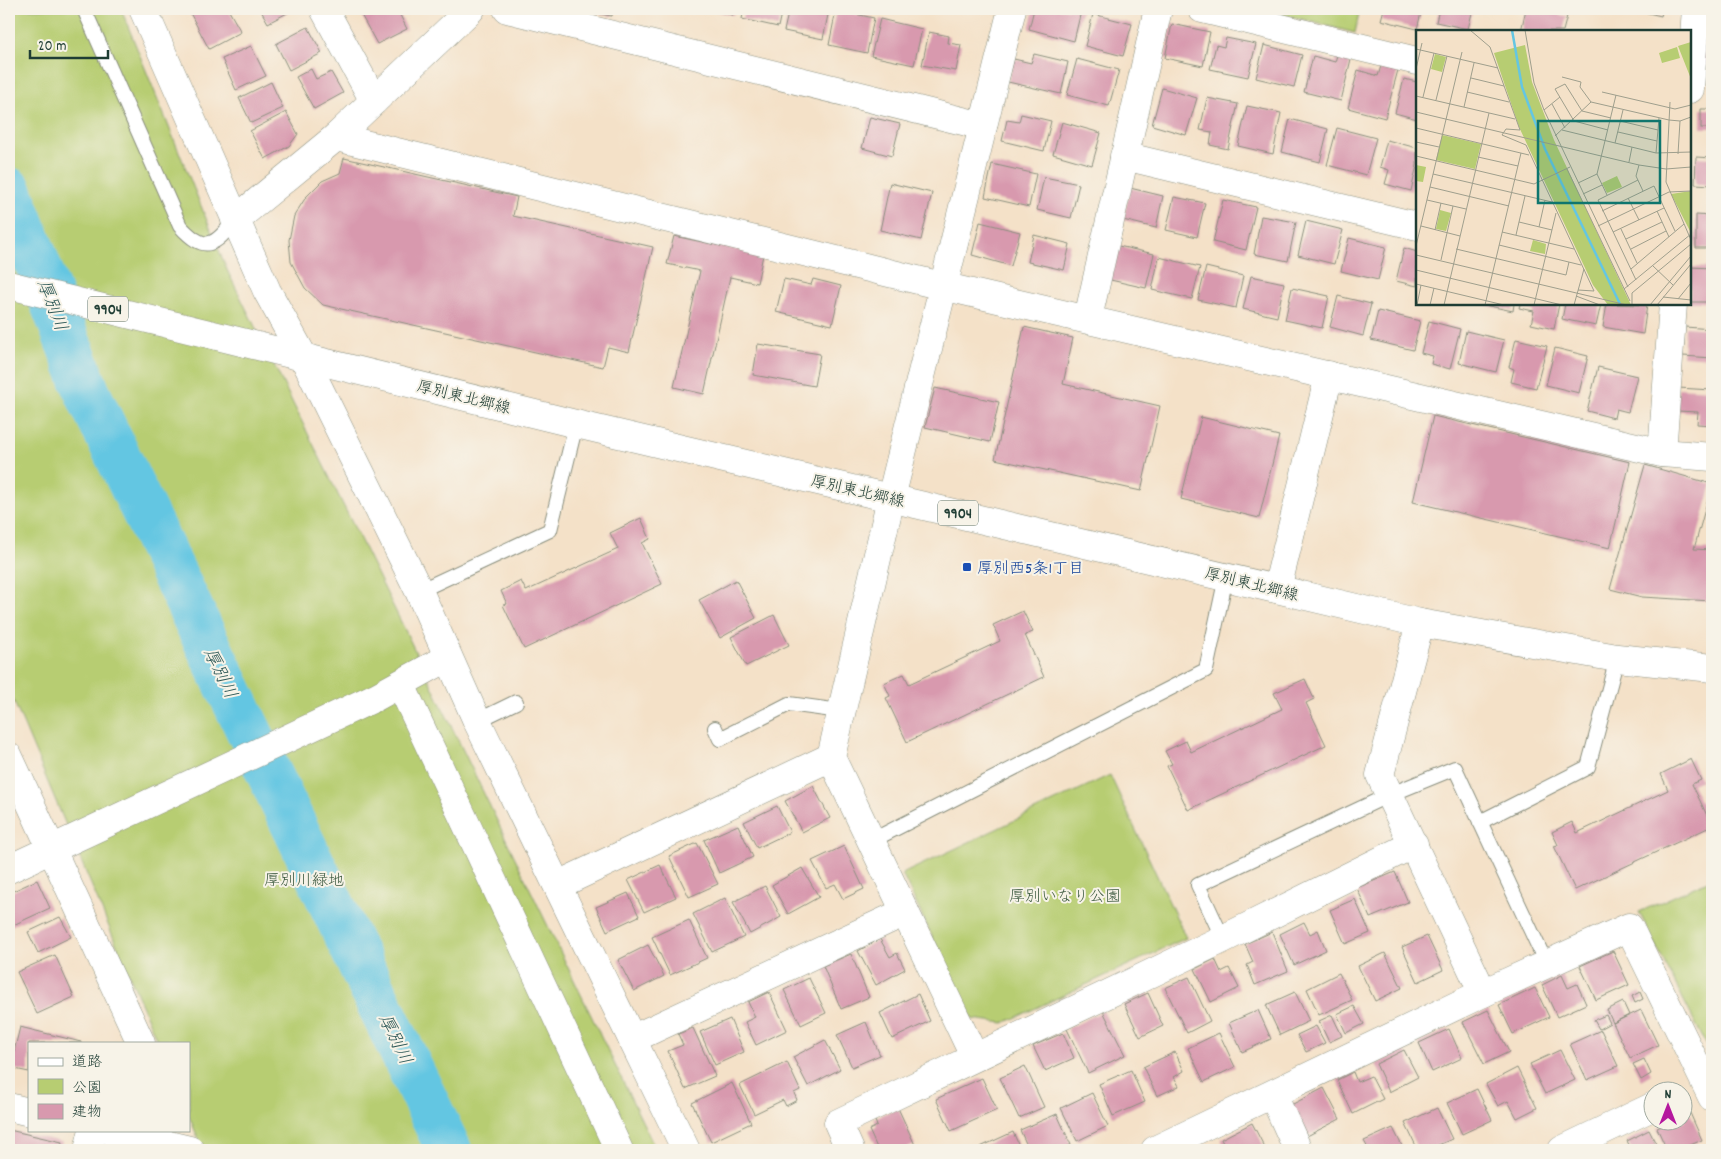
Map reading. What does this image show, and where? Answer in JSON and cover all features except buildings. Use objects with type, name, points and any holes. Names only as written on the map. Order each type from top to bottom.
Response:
[{"type":"street","points":[[143,9],[267,291],[303,356],[419,591],[447,658],[477,721],[686,1150]]},
{"type":"street","points":[[324,9],[374,101]]},
{"type":"street","points":[[235,220],[336,136],[471,9]]},
{"type":"street","points":[[507,9],[983,126]]},
{"type":"street","points":[[974,1056],[831,757],[840,711],[942,286],[1012,9]]},
{"type":"street","points":[[1088,318],[1158,9]]},
{"type":"street","points":[[1202,9],[1416,61]]},
{"type":"street","points":[[1691,75],[1696,9]]},
{"type":"street","points":[[336,136],[942,286],[1088,318],[1662,453],[1712,457]]},
{"type":"street","points":[[1124,156],[1416,226]]},
{"type":"street","name":"厚別東北郷線","points":[[9,285],[208,332],[576,424],[1420,622],[1617,658],[1712,668]]},
{"type":"street","points":[[1662,453],[1673,305]]},
{"type":"street","points":[[1277,589],[1329,375]]},
{"type":"street","points":[[1420,622],[1380,775],[1483,993]]},
{"type":"street","points":[[9,869],[401,685],[447,658]]},
{"type":"street","points":[[401,685],[619,1150]]},
{"type":"street","points":[[9,757],[141,1042]]},
{"type":"street","points":[[558,885],[831,757]]},
{"type":"street","points":[[850,1150],[838,1123],[974,1056],[1223,939],[1414,844]]},
{"type":"street","points":[[632,1038],[905,912]]},
{"type":"street","points":[[1155,1150],[1483,993],[1629,927],[1703,1087]]},
{"type":"street","points":[[1273,1095],[1298,1150]]},
{"type":"street","points":[[9,1107],[28,1112]]},
{"type":"street","points":[[1562,1150],[1644,1111]]},
{"type":"street","points":[[88,1150],[92,1132]]},
{"type":"street","points":[[115,1132],[190,1150]]},
{"type":"street","points":[[182,1132],[190,1150]]},
{"type":"lane","points":[[84,9],[180,226],[196,242],[204,244],[220,239],[235,220]]},
{"type":"lane","points":[[419,591],[550,530],[576,424]]},
{"type":"lane","points":[[871,841],[1206,670],[1226,577]]},
{"type":"lane","points":[[1480,822],[1588,767],[1617,658]]},
{"type":"lane","points":[[477,721],[516,702]]},
{"type":"lane","points":[[715,728],[720,739],[789,704],[840,711]]},
{"type":"lane","points":[[1223,939],[1198,885],[1389,795],[1455,768],[1547,965]]},
{"type":"green space","name":"厚別川緑地","points":[[9,9],[121,9],[227,270],[404,628],[656,1150],[203,1150],[190,1118],[190,1042],[158,1042],[9,690]]},
{"type":"green space","points":[[1261,9],[1360,9],[1355,33]]},
{"type":"green space","name":"厚別いなり公園","points":[[1110,775],[1186,938],[1004,1023],[972,1019],[902,874]]},
{"type":"green space","points":[[1712,879],[1712,1056],[1639,912]]},
{"type":"waterway","name":"厚別川","points":[[9,190],[88,394],[449,1150]]},
{"type":"place","name":"厚別西5条1丁目","points":[[967,567]]}]
